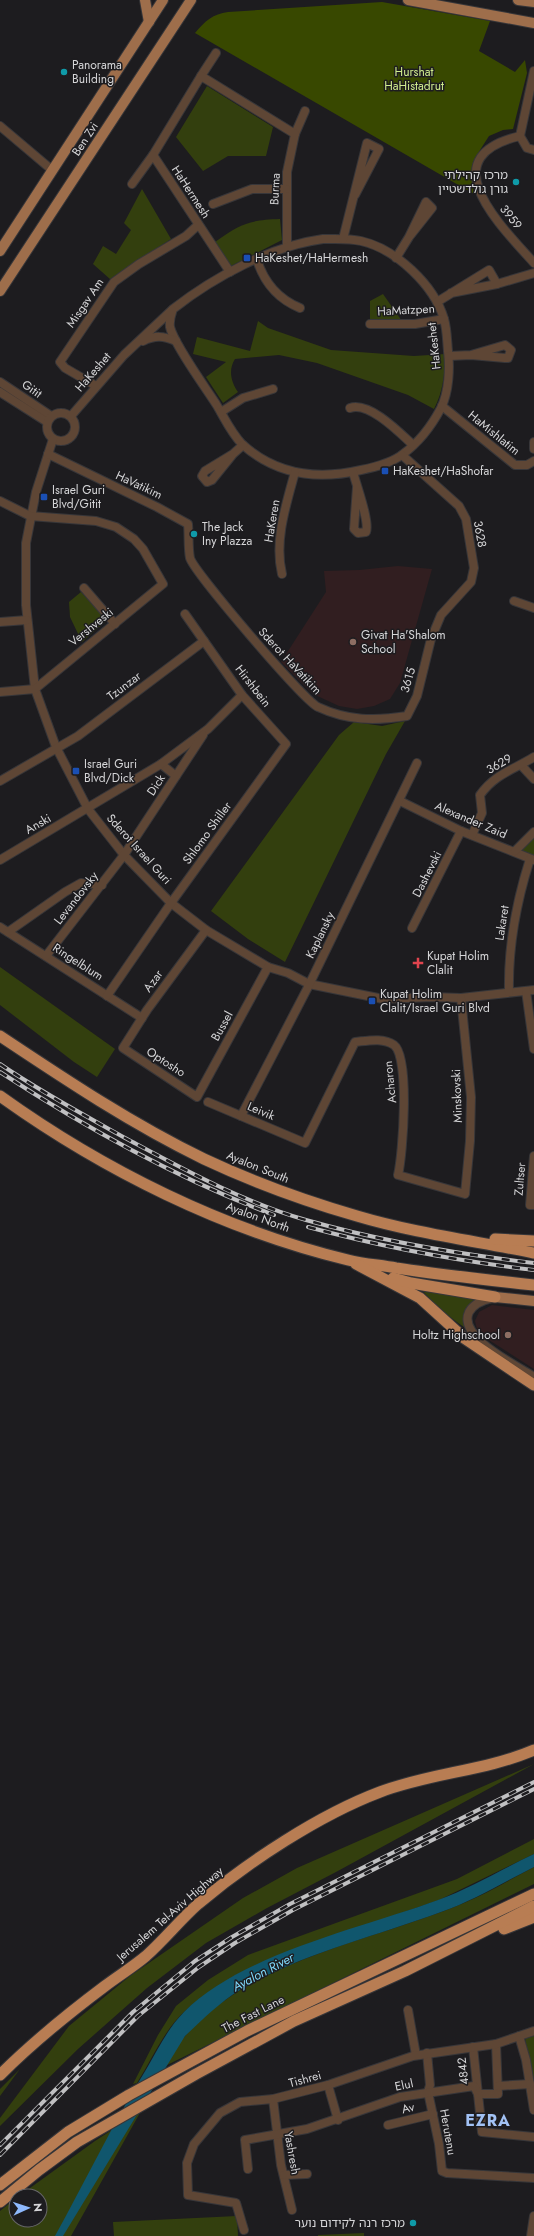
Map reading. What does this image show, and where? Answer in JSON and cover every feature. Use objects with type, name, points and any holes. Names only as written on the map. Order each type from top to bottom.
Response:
[{"type":"highway","name":"Ayalon South","points":[[0,1036],[67,1081],[140,1125],[231,1171],[272,1188],[357,1216],[422,1232],[462,1238],[534,1253]]},
{"type":"highway","name":"Ayalon North","points":[[0,1096],[24,1113],[82,1149],[175,1198],[264,1235],[348,1260],[417,1271],[534,1286]]},
{"type":"highway","points":[[0,1099],[24,1113]]},
{"type":"highway","points":[[462,1238],[534,1240]]},
{"type":"highway","points":[[348,1260],[377,1273],[411,1283],[495,1297]]},
{"type":"highway","points":[[348,1260],[420,1298],[464,1338],[534,1385]]},
{"type":"highway","name":"Jerusalem Tel-Aviv Highway","points":[[0,2075],[104,1987],[145,1957],[197,1905],[257,1859],[293,1836],[380,1792],[429,1778],[470,1770],[518,1757],[534,1750]]},
{"type":"highway","name":"The Fast Lane","points":[[0,2185],[50,2144],[88,2120],[275,2016],[534,1894]]},
{"type":"highway","points":[[0,2202],[56,2156],[94,2132],[177,2085],[294,2021],[442,1953],[534,1906]]},
{"type":"highway","points":[[442,1953],[534,1917]]},
{"type":"main road","points":[[145,0],[149,22]]},
{"type":"main road","name":"Ben Zvi","points":[[0,251],[163,0]]},
{"type":"main road","name":"Ben Zvi","points":[[0,291],[191,0]]},
{"type":"main road","points":[[408,0],[534,23]]},
{"type":"main road","points":[[518,0],[534,2]]},
{"type":"main road","points":[[495,1297],[534,1301]]},
{"type":"street","points":[[132,184],[153,155],[216,53]]},
{"type":"street","points":[[534,71],[520,136],[527,148],[534,150]]},
{"type":"street","points":[[201,76],[296,134]]},
{"type":"street","name":"Burma","points":[[287,247],[287,172],[296,134],[305,111]]},
{"type":"street","points":[[0,126],[52,170]]},
{"type":"street","name":"3959","points":[[520,136],[502,140],[483,152],[476,166],[476,182],[483,200],[496,220],[534,263]]},
{"type":"street","points":[[343,239],[367,143],[379,149],[355,195]]},
{"type":"street","name":"HaHermesh","points":[[153,155],[198,226],[230,272]]},
{"type":"street","points":[[212,204],[252,189],[286,189]]},
{"type":"street","name":"Misgav Am","points":[[96,386],[65,368],[60,362],[114,282],[139,264],[186,236],[198,226]]},
{"type":"street","points":[[396,258],[409,237]]},
{"type":"street","name":"HaKeshet","points":[[71,416],[96,386],[173,309],[230,272],[287,247],[308,241],[343,239],[361,241],[381,248],[396,258],[420,279],[437,302],[444,319],[449,356],[449,373],[442,406],[426,431],[413,445],[402,455],[377,467],[320,476],[294,472],[276,466],[243,445],[238,439],[176,341],[170,321],[173,309]]},
{"type":"street","points":[[257,260],[262,276],[272,289],[281,297],[300,308]]},
{"type":"street","points":[[437,302],[489,270],[497,284]]},
{"type":"street","points":[[451,293],[497,284],[534,273]]},
{"type":"street","name":"HaMatzpen","points":[[370,324],[415,324],[444,319]]},
{"type":"street","name":"HaKeshet","points":[[135,346],[155,336],[176,341]]},
{"type":"street","points":[[449,356],[471,355]]},
{"type":"street","name":"Gitit","points":[[0,382],[49,419]]},
{"type":"street","points":[[221,412],[243,398],[273,389]]},
{"type":"street","name":"Gitit","points":[[0,392],[49,419]]},
{"type":"street","name":"HaMishlatim","points":[[442,406],[515,466],[526,465],[534,461]]},
{"type":"street","points":[[350,408],[361,407],[383,419],[413,445]]},
{"type":"street","points":[[59,412],[71,416],[75,429],[70,437],[62,441],[53,439],[47,432],[49,419],[59,412]]},
{"type":"street","name":"Sderot Israel Guri","points":[[53,439],[30,516],[25,576],[27,620],[35,689],[56,747],[88,809],[124,854],[171,903],[206,930],[268,967],[288,973],[309,984],[383,999],[432,997],[462,998],[530,990]]},
{"type":"street","points":[[534,442],[534,449]]},
{"type":"street","points":[[233,454],[243,445]]},
{"type":"street","name":"HaVatikim","points":[[48,454],[157,507],[188,524],[190,559]]},
{"type":"street","name":"3628","points":[[402,455],[459,506],[466,519],[474,568]]},
{"type":"street","name":"HaKeren","points":[[282,574],[279,551],[285,510],[294,472]]},
{"type":"street","points":[[353,472],[357,487],[367,525],[367,529],[363,533],[358,533],[354,529],[357,487]]},
{"type":"street","points":[[0,501],[30,516]]},
{"type":"street","name":"Vershveski","points":[[30,516],[96,521],[116,527],[134,539],[143,548],[163,584],[35,689]]},
{"type":"street","name":"Sderot HaVatikim","points":[[190,559],[237,620],[303,695],[316,707],[344,716],[372,720],[407,716]]},
{"type":"street","name":"3615","points":[[407,716],[417,696],[431,639],[441,614],[471,582],[474,568]]},
{"type":"street","points":[[84,588],[115,624]]},
{"type":"street","points":[[514,601],[534,608]]},
{"type":"street","name":"Hirshbein","points":[[185,614],[242,695],[286,744]]},
{"type":"street","points":[[0,622],[27,620]]},
{"type":"street","name":"Tzunzar","points":[[0,781],[56,747],[78,736],[204,641]]},
{"type":"street","points":[[0,692],[35,689]]},
{"type":"street","name":"Dick","points":[[88,809],[161,764],[208,729],[242,695]]},
{"type":"street","name":"Dick","points":[[124,854],[208,729]]},
{"type":"street","name":"Shlomo Shiller","points":[[107,996],[171,903],[286,744]]},
{"type":"street","name":"3629","points":[[472,835],[482,813],[480,795],[489,783],[503,773],[534,757]]},
{"type":"street","name":"Kaplansky","points":[[241,1116],[309,984],[400,801],[417,763]]},
{"type":"street","points":[[161,764],[176,776]]},
{"type":"street","points":[[521,765],[534,779]]},
{"type":"street","name":"Alexander Zaid","points":[[400,801],[461,831],[515,851],[532,860]]},
{"type":"street","name":"Anski","points":[[0,860],[88,809]]},
{"type":"street","name":"Dashevski","points":[[412,928],[461,831]]},
{"type":"street","points":[[515,851],[534,832]]},
{"type":"street","name":"Levandovsky","points":[[46,956],[102,885],[124,854]]},
{"type":"street","name":"Lakaret","points":[[509,992],[508,966],[510,940],[518,898],[532,860]]},
{"type":"street","points":[[8,932],[65,892],[81,883],[102,885]]},
{"type":"street","name":"Ringelblum","points":[[0,927],[142,1018]]},
{"type":"street","name":"Azar","points":[[123,1048],[142,1018],[206,930]]},
{"type":"street","name":"Bussel","points":[[197,1097],[268,967]]},
{"type":"street","points":[[530,990],[534,1049]]},
{"type":"street","name":"Minskovski","points":[[398,1175],[465,1194],[470,1141],[471,1097],[462,998]]},
{"type":"street","name":"Acharon","points":[[305,1143],[355,1042],[375,1039],[392,1043],[395,1045],[401,1059],[404,1110],[402,1157],[398,1175]]},
{"type":"street","name":"Optosho","points":[[123,1048],[197,1097]]},
{"type":"street","name":"Leivik","points":[[208,1102],[305,1143]]},
{"type":"street","name":"Zultser","points":[[532,1205],[534,1156]]},
{"type":"street","points":[[495,1297],[474,1305],[467,1316],[468,1327],[480,1341],[534,1377]]},
{"type":"street","points":[[408,2010],[416,2055]]},
{"type":"street","name":"Tishrei","points":[[244,2230],[236,2203],[188,2195],[187,2163],[189,2156],[194,2144],[220,2113],[240,2102],[273,2099],[328,2085],[416,2055],[496,2044],[534,2031]]},
{"type":"street","points":[[519,2036],[530,2084],[534,2110]]},
{"type":"street","points":[[496,2044],[498,2086],[530,2084]]},
{"type":"street","name":"4842","points":[[473,2047],[478,2094],[498,2094],[498,2086]]},
{"type":"street","name":"Herutenu","points":[[426,2053],[430,2084],[428,2092],[440,2144],[442,2170],[447,2173],[534,2178]]},
{"type":"street","points":[[328,2085],[338,2120]]},
{"type":"street","name":"Elul","points":[[248,2169],[245,2140],[276,2135],[338,2120],[400,2097],[474,2086],[478,2094]]},
{"type":"street","points":[[478,2094],[482,2132],[534,2137]]},
{"type":"street","name":"Yashresh","points":[[273,2099],[276,2135],[292,2210]]},
{"type":"street","name":"Av","points":[[388,2125],[433,2114]]},
{"type":"street","points":[[284,2176],[307,2174]]},
{"type":"street","points":[[532,2236],[534,2216]]},
{"type":"shaded area","name":"Givat Ha'Shalom School","points":[[398,566],[432,569],[400,683],[390,699],[374,706],[357,709],[339,706],[313,694],[281,662],[326,592],[324,571],[359,570]]},
{"type":"shaded area","name":"Holtz Highschool","points":[[492,1305],[534,1310],[534,1369],[478,1333],[475,1321],[479,1312]]},
{"type":"green space","name":"Hurshat HaHistadrut","points":[[382,2],[490,21],[479,51],[515,72],[525,60],[527,73],[513,129],[503,130],[489,136],[480,150],[471,172],[474,194],[195,33],[210,19],[218,14],[228,12]]},
{"type":"green space","points":[[207,86],[273,127],[266,156],[228,156],[203,171],[176,137]]},
{"type":"green space","points":[[142,189],[171,239],[110,279],[93,264],[103,246],[116,254],[131,230],[124,223]]},
{"type":"green space","points":[[280,219],[282,240],[231,266],[215,242],[231,231],[245,224],[260,220]]},
{"type":"green space","points":[[383,294],[404,324],[370,324],[370,301]]},
{"type":"green space","points":[[258,321],[268,328],[331,350],[414,356],[445,354],[443,382],[437,403],[434,409],[408,395],[317,363],[279,355],[235,359],[231,376],[238,392],[223,403],[206,377],[226,362],[193,354],[197,337],[250,351]]},
{"type":"green space","points":[[81,592],[107,620],[82,642],[70,617],[69,602]]},
{"type":"green space","points":[[405,721],[386,754],[285,962],[248,939],[211,911],[339,735],[354,722],[382,726]]},
{"type":"green space","points":[[534,837],[534,858],[519,852]]},
{"type":"green space","points":[[0,967],[115,1049],[97,1077],[74,1062],[0,1005]]},
{"type":"green space","points":[[423,1291],[478,1298],[468,1311],[465,1318],[464,1327],[442,1310]]},
{"type":"green space","points":[[534,1764],[267,1908],[206,1943],[147,1988],[78,2049],[0,2126],[0,2118],[69,2026],[130,1976],[243,1898],[297,1868]]},
{"type":"green space","points":[[534,1839],[534,1854],[439,1900],[277,1956],[241,1973],[217,1987],[195,2002],[171,2027],[137,2083],[133,2084],[158,2035],[176,2006],[208,1980],[248,1955],[457,1879]]},
{"type":"green space","points":[[534,1867],[534,1884],[165,2066],[185,2036],[212,2010],[244,1988],[279,1970],[316,1955],[464,1903]]},
{"type":"green space","points":[[534,2035],[534,2085],[525,2038]]},
{"type":"green space","points":[[20,2069],[0,2096],[0,2089]]},
{"type":"green space","points":[[141,2111],[71,2236],[0,2236],[0,2211],[8,2204],[8,2228],[48,2228],[48,2188],[30,2188],[95,2141]]},
{"type":"green space","points":[[237,2216],[238,2236],[114,2236],[113,2222]]},
{"type":"green space","points":[[364,2233],[364,2236],[318,2236],[318,2235]]},
{"type":"water","name":"Ayalon River","points":[[534,1854],[534,1867],[477,1897],[453,1908],[339,1946],[288,1966],[240,1990],[218,2006],[185,2036],[63,2236],[55,2236],[123,2110],[164,2039],[178,2018],[208,1992],[237,1974],[269,1958],[339,1932],[438,1900]]},
{"type":"railway","points":[[0,1064],[47,1094],[127,1139],[237,1195],[283,1213],[334,1228],[391,1240],[448,1251],[534,1263]]},
{"type":"railway","points":[[0,1072],[66,1113],[133,1151],[168,1169],[238,1201],[274,1215]]},
{"type":"railway","points":[[308,1227],[420,1253],[534,1270]]},
{"type":"railway","points":[[0,2145],[133,2012],[195,1961],[232,1937],[290,1904],[534,1782]]},
{"type":"railway","points":[[0,2155],[138,2016],[199,1967],[235,1943],[293,1910],[534,1789]]},
{"type":"place","name":"Panorama Building","points":[[64,72]]},
{"type":"place","name":"מרכז קהילתי גורן גולדשטיין","points":[[516,182]]},
{"type":"place","name":"HaKeshet/HaHermesh","points":[[247,258]]},
{"type":"place","name":"HaKeshet/HaShofar","points":[[385,471]]},
{"type":"place","name":"Israel Guri Blvd/Gitit","points":[[44,497]]},
{"type":"place","name":"The Jack Iny Plazza","points":[[194,534]]},
{"type":"place","name":"Givat Ha'Shalom School","points":[[353,642]]},
{"type":"place","name":"Israel Guri Blvd/Dick","points":[[76,771]]},
{"type":"place","name":"Kupat Holim Clalit","points":[[418,963]]},
{"type":"place","name":"Kupat Holim Clalit/Israel Guri Blvd","points":[[372,1001]]},
{"type":"place","name":"Holtz Highschool","points":[[508,1335]]},
{"type":"place","name":"מרכז רנה לקידום נוער","points":[[413,2223]]},
{"type":"district","name":"EZRA","points":[[488,2120]]}]
